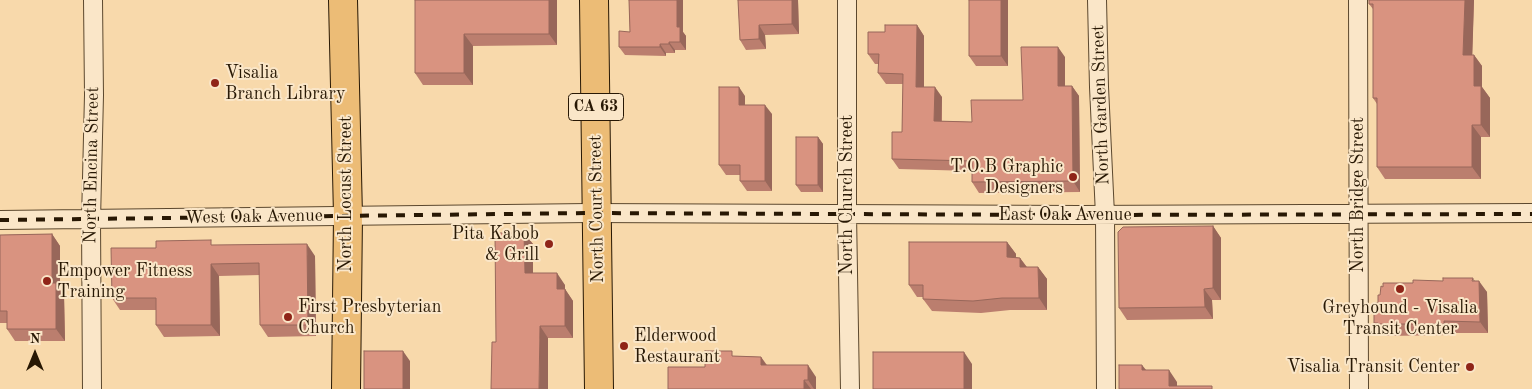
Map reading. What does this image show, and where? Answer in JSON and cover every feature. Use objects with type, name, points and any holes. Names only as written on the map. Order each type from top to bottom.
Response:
[{"type":"main road","name":"North Locust Street","points":[[342,0],[348,216],[346,389]]},
{"type":"main road","name":"North Court Street","points":[[594,0],[599,389]]},
{"type":"street","name":"North Encina Street","points":[[92,389],[93,0]]},
{"type":"street","name":"North Church Street","points":[[847,0],[847,214],[850,389]]},
{"type":"street","name":"North Garden Street","points":[[1098,0],[1099,87],[1105,215],[1106,389]]},
{"type":"street","name":"North Bridge Street","points":[[1358,0],[1360,389]]},
{"type":"street","name":"West Oak Avenue","points":[[0,220],[597,213]]},
{"type":"street","name":"East Oak Avenue","points":[[597,213],[1105,215],[1532,213]]},
{"type":"building","points":[[415,0],[549,0],[549,34],[464,34],[464,73],[415,73]]},
{"type":"building","points":[[629,0],[677,0],[677,27],[680,27],[680,42],[660,44],[660,47],[619,47],[619,31],[630,32]]},
{"type":"building","points":[[738,0],[792,0],[792,24],[759,25],[759,39],[740,40]]},
{"type":"building","points":[[969,0],[1001,0],[1001,56],[969,56]]},
{"type":"building","points":[[1369,0],[1465,0],[1463,55],[1474,55],[1474,86],[1481,86],[1481,125],[1472,125],[1472,167],[1377,167],[1377,98],[1373,98],[1373,4],[1369,4]]},
{"type":"building","points":[[885,25],[917,25],[916,87],[935,87],[934,121],[972,122],[971,100],[1023,100],[1021,47],[1058,47],[1058,86],[1072,86],[1073,181],[972,182],[972,161],[892,159],[892,132],[902,132],[903,74],[878,73],[879,54],[868,54],[868,32],[885,32]]},
{"type":"building","points":[[719,87],[739,87],[739,105],[765,105],[765,181],[740,181],[740,165],[719,165]]},
{"type":"building","points":[[796,137],[818,137],[818,185],[796,185]]},
{"type":"building","points":[[1213,226],[1213,288],[1204,289],[1205,307],[1119,308],[1118,232],[1123,227]]},
{"type":"building","points":[[495,233],[524,233],[525,273],[557,273],[557,289],[565,289],[565,326],[540,326],[539,389],[491,389],[492,342],[496,342]]},
{"type":"building","points":[[52,234],[52,283],[56,283],[56,329],[7,329],[7,311],[0,311],[0,235]]},
{"type":"building","points":[[211,240],[211,245],[307,244],[308,325],[260,325],[259,263],[211,264],[211,325],[156,325],[156,298],[112,298],[111,248],[156,248],[156,241]]},
{"type":"building","points":[[909,242],[1007,242],[1007,257],[1020,258],[1020,267],[1038,267],[1039,298],[1002,298],[973,301],[923,299],[923,285],[909,285]]},
{"type":"building","points":[[1443,278],[1473,278],[1472,281],[1479,281],[1480,322],[1444,321],[1444,324],[1374,323],[1374,303],[1378,303],[1378,295],[1380,295],[1383,283],[1413,283],[1413,280],[1443,281]]},
{"type":"building","points":[[364,351],[403,351],[403,389],[364,389]]},
{"type":"building","points":[[705,351],[732,351],[732,356],[761,357],[761,365],[808,365],[808,380],[804,380],[804,389],[668,389],[668,367],[705,367]]},
{"type":"building","points":[[873,352],[964,352],[964,389],[873,389]]},
{"type":"building","points":[[1119,365],[1142,365],[1142,370],[1169,370],[1169,386],[1212,386],[1212,389],[1119,389]]},
{"type":"railway","points":[[0,220],[589,213],[1532,214]]},
{"type":"place","name":"Visalia Branch Library","points":[[215,83]]},
{"type":"place","name":"T.O.B Graphic Designers","points":[[1073,177]]},
{"type":"place","name":"Pita Kabob & Grill","points":[[549,244]]},
{"type":"place","name":"Empower Fitness Training","points":[[47,281]]},
{"type":"place","name":"Greyhound - Visalia Transit Center","points":[[1400,289]]},
{"type":"place","name":"First Presbyterian Church","points":[[288,317]]},
{"type":"place","name":"Elderwood Restaurant","points":[[624,346]]},
{"type":"place","name":"Visalia Transit Center","points":[[1470,367]]}]
